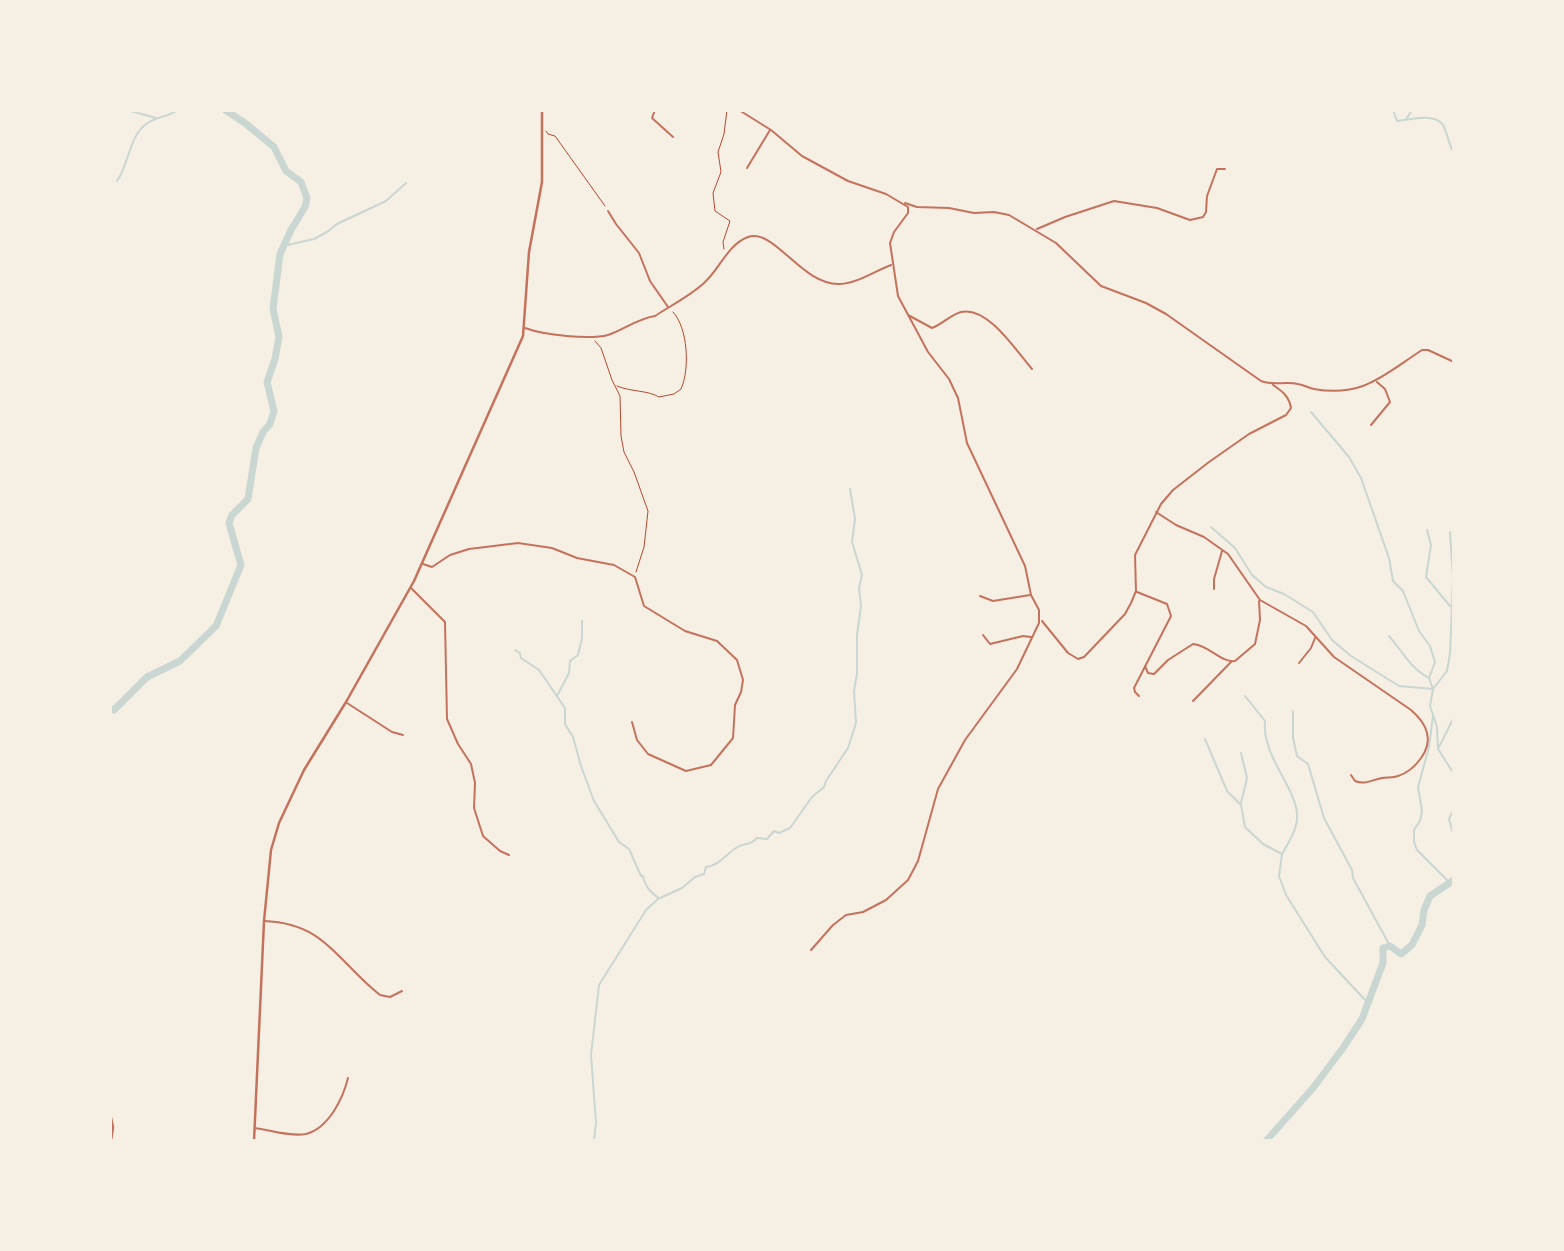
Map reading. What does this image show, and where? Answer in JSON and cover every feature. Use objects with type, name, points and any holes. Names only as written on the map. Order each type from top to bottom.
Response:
[{"type":"street","points":[[254,1141],[264,921],[271,850],[279,823],[304,770],[410,588],[520,346],[531,242],[542,181],[542,110]]},
{"type":"street","points":[[655,110],[652,118],[673,137]]},
{"type":"street","points":[[738,110],[771,130],[802,156],[848,181],[917,207],[949,208],[974,213],[998,212],[1036,229],[1066,252],[1101,286],[1146,303],[1166,314],[1261,381],[1283,392],[1290,400],[1291,408],[1286,415],[1249,434],[1172,490],[1156,512],[1135,555],[1136,592],[1125,614],[1081,659],[1068,653],[1040,619]]},
{"type":"street","points":[[747,168],[771,130]]},
{"type":"street","points":[[1036,229],[1114,201],[1157,208],[1198,219],[1206,212],[1207,196],[1217,169],[1225,169]]},
{"type":"street","points":[[811,950],[845,915],[863,912],[886,900],[908,880],[918,861],[938,789],[965,740],[1017,669],[1040,619],[1039,610],[1031,595],[1025,566],[967,443],[958,398],[949,379],[928,352],[898,296],[890,243],[892,235],[909,210],[904,202]]},
{"type":"street","points":[[608,211],[639,254],[650,281],[668,307]]},
{"type":"street","points":[[524,328],[544,334],[592,337],[608,335],[629,327],[655,316],[702,285],[725,256],[744,239],[761,236],[807,273],[825,281],[840,284],[855,281],[892,265]]},
{"type":"street","points":[[908,315],[932,328],[964,311],[984,316],[996,326],[1032,369]]},
{"type":"street","points":[[1272,385],[1300,384],[1314,389],[1339,390],[1376,381],[1422,350],[1428,350],[1454,362]]},
{"type":"street","points":[[1371,425],[1390,402],[1385,389],[1376,381]]},
{"type":"street","points":[[1156,512],[1176,525],[1204,537],[1222,550],[1238,565],[1260,600],[1306,626],[1345,665],[1416,715],[1425,727],[1428,739],[1415,768],[1396,777],[1360,783],[1354,781],[1351,775]]},
{"type":"street","points":[[422,563],[436,566],[450,555],[469,549],[518,543],[552,548],[577,558],[614,565],[635,577],[644,606],[685,631],[717,641],[737,660],[743,680],[735,705],[733,738],[711,765],[686,771],[648,754],[637,740],[632,722]]},
{"type":"street","points":[[1214,589],[1213,579],[1222,550]]},
{"type":"street","points":[[410,588],[445,622],[447,719],[471,764],[475,783],[474,808],[483,836],[509,855]]},
{"type":"street","points":[[1136,592],[1163,601],[1171,612],[1134,688],[1139,696]]},
{"type":"street","points":[[980,596],[993,601],[1031,595]]},
{"type":"street","points":[[1193,701],[1231,662],[1243,656],[1255,644],[1260,620],[1260,600]]},
{"type":"street","points":[[983,635],[990,644],[1023,636],[1031,637]]},
{"type":"street","points":[[1299,663],[1313,645],[1315,636]]},
{"type":"street","points":[[1145,666],[1148,673],[1154,674],[1168,660],[1193,644],[1209,648],[1231,662]]},
{"type":"street","points":[[346,702],[391,732],[403,735]]},
{"type":"street","points":[[264,921],[280,922],[310,931],[380,995],[390,997],[402,991]]},
{"type":"street","points":[[254,1128],[295,1134],[312,1131],[337,1107],[348,1078]]},
{"type":"street","points":[[110,1113],[113,1127],[111,1141]]},
{"type":"path","points":[[725,256],[723,242],[730,220],[715,211],[713,193],[721,172],[718,152],[727,110]]},
{"type":"path","points":[[546,130],[548,134],[555,136],[608,211]]},
{"type":"path","points":[[615,386],[635,392],[653,393],[659,397],[674,394],[681,389],[687,362],[683,330],[677,316],[668,307]]},
{"type":"path","points":[[592,337],[601,348],[621,401],[624,452],[648,511],[644,547],[635,577]]},
{"type":"waterway","points":[[127,110],[156,118]]},
{"type":"waterway","points":[[117,181],[140,129],[178,110]]},
{"type":"waterway","points":[[110,708],[114,710],[147,677],[180,661],[216,626],[241,565],[229,523],[232,515],[248,499],[256,448],[274,411],[267,382],[279,337],[273,309],[280,254],[305,207],[307,198],[301,182],[286,171],[274,147],[225,110]]},
{"type":"waterway","points":[[1393,110],[1397,121],[1430,118],[1441,122],[1454,153]]},
{"type":"waterway","points":[[1407,118],[1412,110]]},
{"type":"waterway","points":[[283,246],[314,239],[337,224],[386,201],[406,183]]},
{"type":"waterway","points":[[1311,412],[1349,457],[1361,478],[1389,558],[1393,581],[1403,591],[1419,631],[1430,646],[1435,662],[1429,678],[1433,689],[1430,706],[1437,727],[1438,749],[1454,774]]},
{"type":"waterway","points":[[660,898],[704,874],[706,867],[719,862],[739,846],[751,843],[757,838],[767,839],[774,831],[779,833],[790,828],[812,797],[824,787],[848,748],[856,723],[854,691],[862,575],[852,542],[855,519],[850,489]]},
{"type":"waterway","points":[[1211,527],[1235,548],[1252,575],[1266,587],[1284,594],[1313,612],[1332,640],[1351,656],[1399,686],[1433,689],[1447,671],[1450,654],[1453,578],[1450,532]]},
{"type":"waterway","points":[[1427,530],[1431,545],[1426,577],[1450,606]]},
{"type":"waterway","points":[[557,696],[569,673],[570,661],[578,655],[582,621]]},
{"type":"waterway","points":[[1389,636],[1412,665],[1429,678]]},
{"type":"waterway","points":[[515,650],[520,653],[521,658],[539,670],[565,708],[565,724],[573,737],[594,801],[619,842],[629,849],[648,888],[659,898],[646,910],[599,985],[591,1055],[596,1123],[594,1141]]},
{"type":"waterway","points":[[1245,696],[1265,721],[1269,749],[1289,789],[1297,814],[1292,836],[1282,854]]},
{"type":"waterway","points":[[1293,711],[1293,738],[1297,756],[1308,764],[1324,818],[1390,946]]},
{"type":"waterway","points":[[1433,716],[1429,747],[1418,787],[1422,811],[1414,830],[1414,842],[1417,850],[1450,883]]},
{"type":"waterway","points":[[1439,747],[1454,717]]},
{"type":"waterway","points":[[1205,739],[1227,791],[1241,805],[1245,827],[1263,844],[1282,854],[1279,876],[1286,895],[1325,957],[1367,1002]]},
{"type":"waterway","points":[[1241,753],[1247,778],[1241,803]]},
{"type":"waterway","points":[[1454,809],[1449,819],[1454,837]]},
{"type":"waterway","points":[[1266,1141],[1313,1088],[1362,1019],[1383,963],[1383,948],[1390,946],[1401,954],[1412,945],[1422,925],[1430,896],[1454,880]]}]
